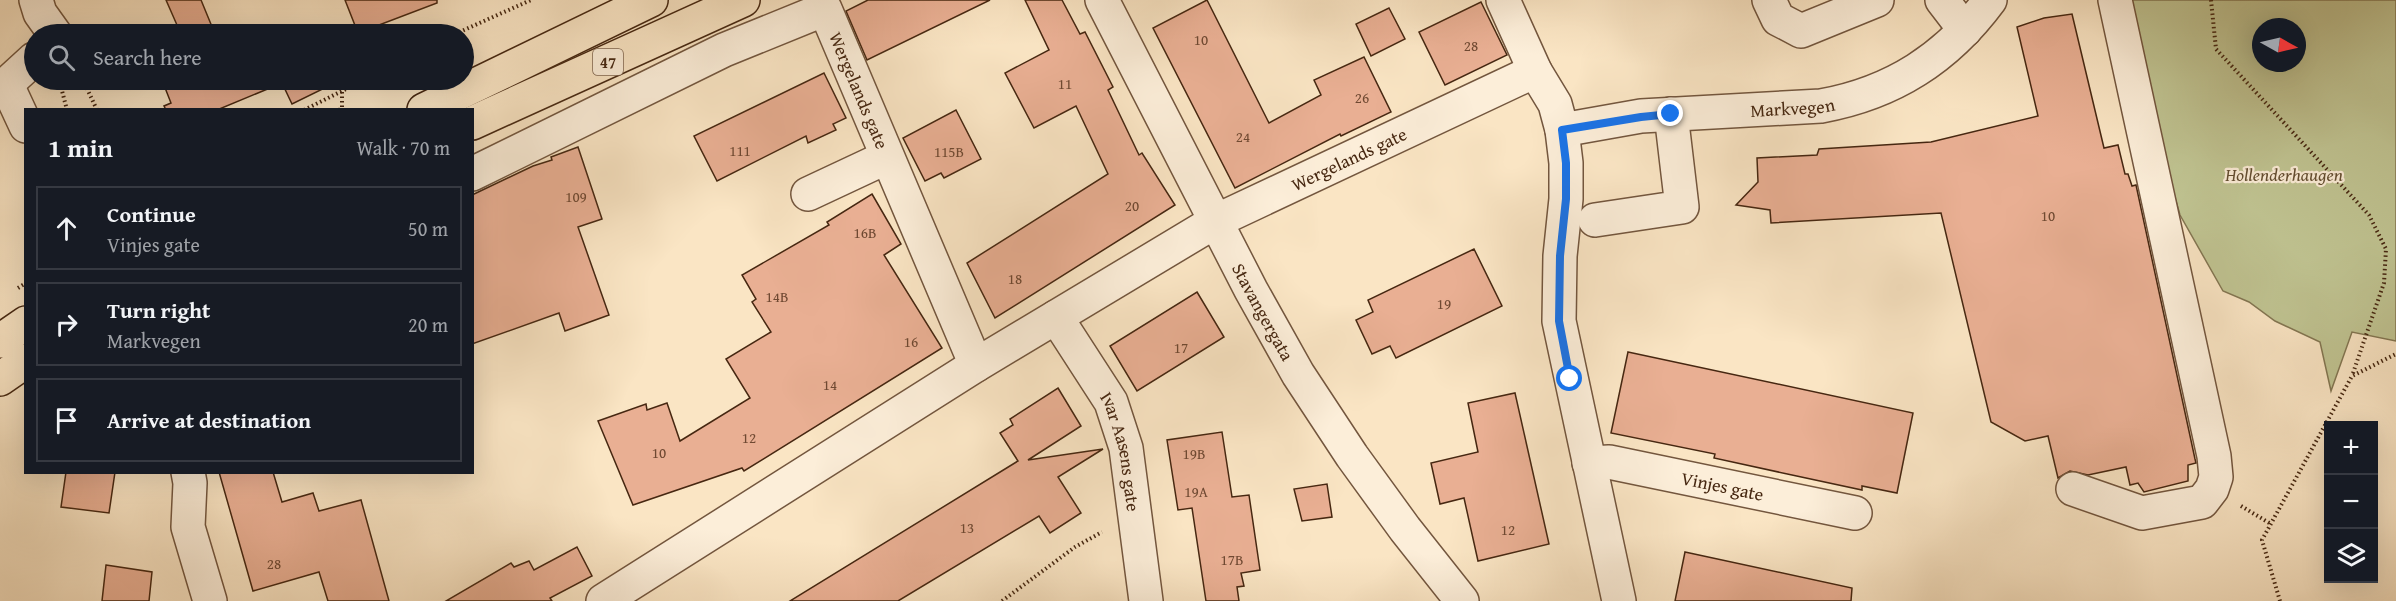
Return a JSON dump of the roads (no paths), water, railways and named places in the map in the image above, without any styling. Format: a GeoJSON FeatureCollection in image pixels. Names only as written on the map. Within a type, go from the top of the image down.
{"type":"FeatureCollection","features":[{"type":"Feature","properties":{"kind":"main road","name":"47"},"geometry":{"type":"LineString","coordinates":[[474,85],[651,0]]}},
{"type":"Feature","properties":{"kind":"main road","name":"47"},"geometry":{"type":"LineString","coordinates":[[474,122],[743,0]]}},
{"type":"Feature","properties":{"kind":"main road","name":"47"},"geometry":{"type":"LineString","coordinates":[[427,108],[464,90]]}},
{"type":"Feature","properties":{"kind":"main road"},"geometry":{"type":"LineString","coordinates":[[0,340],[24,324]]}},
{"type":"Feature","properties":{"kind":"main road"},"geometry":{"type":"LineString","coordinates":[[0,379],[24,362]]}},
{"type":"Feature","properties":{"kind":"street"},"geometry":{"type":"LineString","coordinates":[[36,0],[40,12],[48,24]]}},
{"type":"Feature","properties":{"kind":"street","name":"Stavangergata"},"geometry":{"type":"LineString","coordinates":[[1102,0],[1251,290],[1298,374],[1352,456],[1405,529],[1462,601]]}},
{"type":"Feature","properties":{"kind":"street"},"geometry":{"type":"LineString","coordinates":[[1503,0],[1535,70],[1555,104],[1562,130],[1566,163],[1566,199],[1560,256],[1559,321],[1620,601]]}},
{"type":"Feature","properties":{"kind":"street"},"geometry":{"type":"LineString","coordinates":[[1769,0],[1778,19],[1801,31],[1877,0]]}},
{"type":"Feature","properties":{"kind":"street"},"geometry":{"type":"LineString","coordinates":[[1942,0],[1965,30]]}},
{"type":"Feature","properties":{"kind":"street","name":"Markvegen"},"geometry":{"type":"LineString","coordinates":[[1562,130],[1641,117],[1821,106],[1850,101],[1877,91],[1929,64],[1965,30],[1990,0]]}},
{"type":"Feature","properties":{"kind":"street"},"geometry":{"type":"LineString","coordinates":[[2073,489],[2142,513],[2202,501],[2212,489],[2216,477],[2214,456],[2115,0]]}},
{"type":"Feature","properties":{"kind":"street","name":"Wergelands gate"},"geometry":{"type":"LineString","coordinates":[[474,173],[724,50],[825,9],[976,365]]}},
{"type":"Feature","properties":{"kind":"street"},"geometry":{"type":"LineString","coordinates":[[24,69],[4,88],[24,123]]}},
{"type":"Feature","properties":{"kind":"street","name":"Wergelands gate"},"geometry":{"type":"LineString","coordinates":[[603,601],[976,365],[1216,221],[1535,70]]}},
{"type":"Feature","properties":{"kind":"street"},"geometry":{"type":"LineString","coordinates":[[1595,220],[1682,207],[1671,114]]}},
{"type":"Feature","properties":{"kind":"street"},"geometry":{"type":"LineString","coordinates":[[808,194],[887,157]]}},
{"type":"Feature","properties":{"kind":"street","name":"Ivar Aasens gate"},"geometry":{"type":"LineString","coordinates":[[1056,317],[1111,402],[1126,448],[1146,601]]}},
{"type":"Feature","properties":{"kind":"street","name":"Vinjes gate"},"geometry":{"type":"LineString","coordinates":[[1589,463],[1609,462],[1856,513]]}},
{"type":"Feature","properties":{"kind":"street"},"geometry":{"type":"LineString","coordinates":[[188,474],[188,527],[210,601]]}},
{"type":"Feature","properties":{"kind":"park label","name":"Hollenderhaugen"},"geometry":{"type":"Point","coordinates":[2284,174]}}]}
